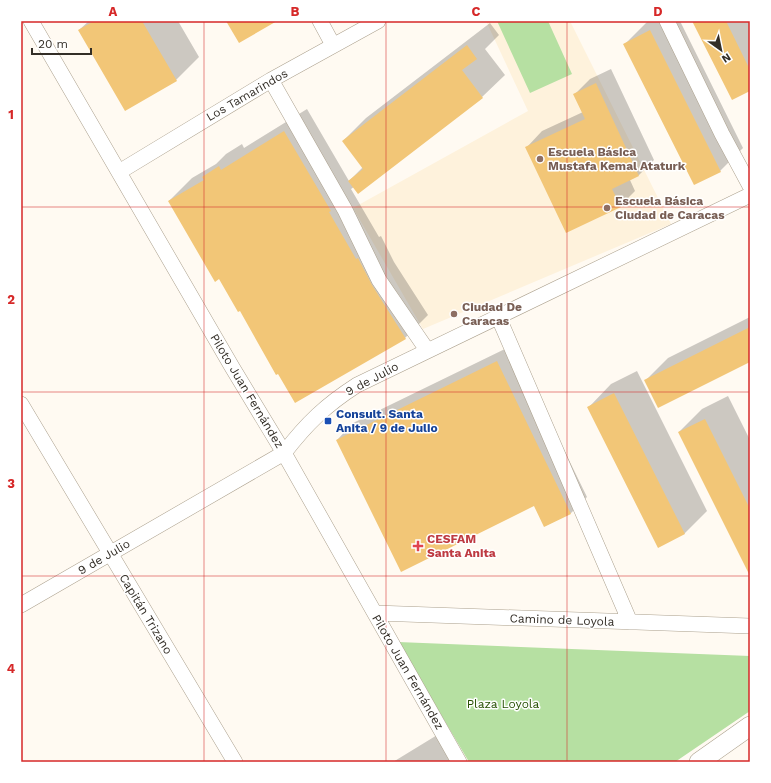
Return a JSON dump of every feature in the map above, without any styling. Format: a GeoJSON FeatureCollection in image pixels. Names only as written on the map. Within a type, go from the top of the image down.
{"type":"FeatureCollection","features":[{"type":"Feature","properties":{"kind":"street","name":"Piloto Juan Fernández"},"geometry":{"type":"LineString","coordinates":[[31,21],[232,367],[284,453],[459,762]]}},
{"type":"Feature","properties":{"kind":"street"},"geometry":{"type":"LineString","coordinates":[[320,21],[333,45]]}},
{"type":"Feature","properties":{"kind":"street","name":"Los Tamarindos"},"geometry":{"type":"LineString","coordinates":[[119,172],[271,80],[378,21]]}},
{"type":"Feature","properties":{"kind":"street"},"geometry":{"type":"LineString","coordinates":[[667,21],[722,134],[750,186]]}},
{"type":"Feature","properties":{"kind":"street"},"geometry":{"type":"LineString","coordinates":[[271,80],[345,210],[380,280],[427,350]]}},
{"type":"Feature","properties":{"kind":"street","name":"9 de Julio"},"geometry":{"type":"LineString","coordinates":[[21,605],[284,453],[306,425],[340,396],[357,385],[750,195]]}},
{"type":"Feature","properties":{"kind":"street"},"geometry":{"type":"LineString","coordinates":[[498,316],[630,622]]}},
{"type":"Feature","properties":{"kind":"street","name":"Capitán Trizano"},"geometry":{"type":"LineString","coordinates":[[21,404],[235,762]]}},
{"type":"Feature","properties":{"kind":"street","name":"Camino de Loyola"},"geometry":{"type":"LineString","coordinates":[[375,613],[750,626]]}},
{"type":"Feature","properties":{"kind":"street"},"geometry":{"type":"LineString","coordinates":[[699,762],[750,726]]}},
{"type":"Feature","properties":{"kind":"shaded area","name":"Escuela Básica Mustafa Kemal Ataturk"},"geometry":{"type":"Polygon","coordinates":[[[486,21],[570,21],[671,224],[423,329],[353,208],[528,111],[486,21]]]}},
{"type":"Feature","properties":{"kind":"green space"},"geometry":{"type":"Polygon","coordinates":[[[497,21],[548,21],[572,74],[530,93],[497,21]]]}},
{"type":"Feature","properties":{"kind":"green space","name":"Plaza Loyola"},"geometry":{"type":"Polygon","coordinates":[[[398,642],[750,656],[750,711],[675,762],[469,762],[398,642]]]}},
{"type":"Feature","properties":{"kind":"building"},"geometry":{"type":"Polygon","coordinates":[[[94,21],[142,21],[177,81],[125,111],[78,30],[94,21]]]}},
{"type":"Feature","properties":{"kind":"building"},"geometry":{"type":"Polygon","coordinates":[[[226,21],[277,21],[239,43],[226,21]]]}},
{"type":"Feature","properties":{"kind":"building"},"geometry":{"type":"Polygon","coordinates":[[[692,21],[726,21],[750,70],[750,91],[732,100],[692,21]]]}},
{"type":"Feature","properties":{"kind":"building"},"geometry":{"type":"Polygon","coordinates":[[[650,30],[721,172],[694,185],[623,44],[650,30]]]}},
{"type":"Feature","properties":{"kind":"building"},"geometry":{"type":"Polygon","coordinates":[[[467,45],[477,59],[462,70],[483,98],[358,194],[348,181],[363,169],[342,141],[467,45]]]}},
{"type":"Feature","properties":{"kind":"building"},"geometry":{"type":"Polygon","coordinates":[[[596,83],[639,176],[612,189],[621,207],[566,233],[525,147],[585,119],[573,94],[596,83]]]}},
{"type":"Feature","properties":{"kind":"building"},"geometry":{"type":"Polygon","coordinates":[[[284,131],[331,211],[329,212],[356,259],[358,258],[372,285],[406,339],[295,403],[278,374],[276,375],[240,311],[238,312],[219,279],[215,282],[168,201],[204,180],[202,177],[219,166],[221,170],[284,131]]]}},
{"type":"Feature","properties":{"kind":"building"},"geometry":{"type":"Polygon","coordinates":[[[750,327],[750,362],[658,408],[644,380],[750,327]]]}},
{"type":"Feature","properties":{"kind":"building"},"geometry":{"type":"Polygon","coordinates":[[[497,361],[571,514],[544,527],[534,506],[401,572],[336,440],[497,361]]]}},
{"type":"Feature","properties":{"kind":"building"},"geometry":{"type":"Polygon","coordinates":[[[614,393],[685,534],[658,548],[587,407],[614,393]]]}},
{"type":"Feature","properties":{"kind":"building"},"geometry":{"type":"Polygon","coordinates":[[[705,419],[750,509],[750,576],[678,432],[705,419]]]}},
{"type":"Feature","properties":{"kind":"place","name":"Escuela Básica Mustafa Kemal Ataturk"},"geometry":{"type":"Point","coordinates":[540,159]}},
{"type":"Feature","properties":{"kind":"place","name":"Escuela Básica Ciudad de Caracas"},"geometry":{"type":"Point","coordinates":[607,208]}},
{"type":"Feature","properties":{"kind":"place","name":"Ciudad De Caracas"},"geometry":{"type":"Point","coordinates":[454,314]}},
{"type":"Feature","properties":{"kind":"place","name":"Consult. Santa Anita / 9 de Julio"},"geometry":{"type":"Point","coordinates":[328,421]}},
{"type":"Feature","properties":{"kind":"place","name":"CESFAM Santa Anita"},"geometry":{"type":"Point","coordinates":[418,546]}}]}
